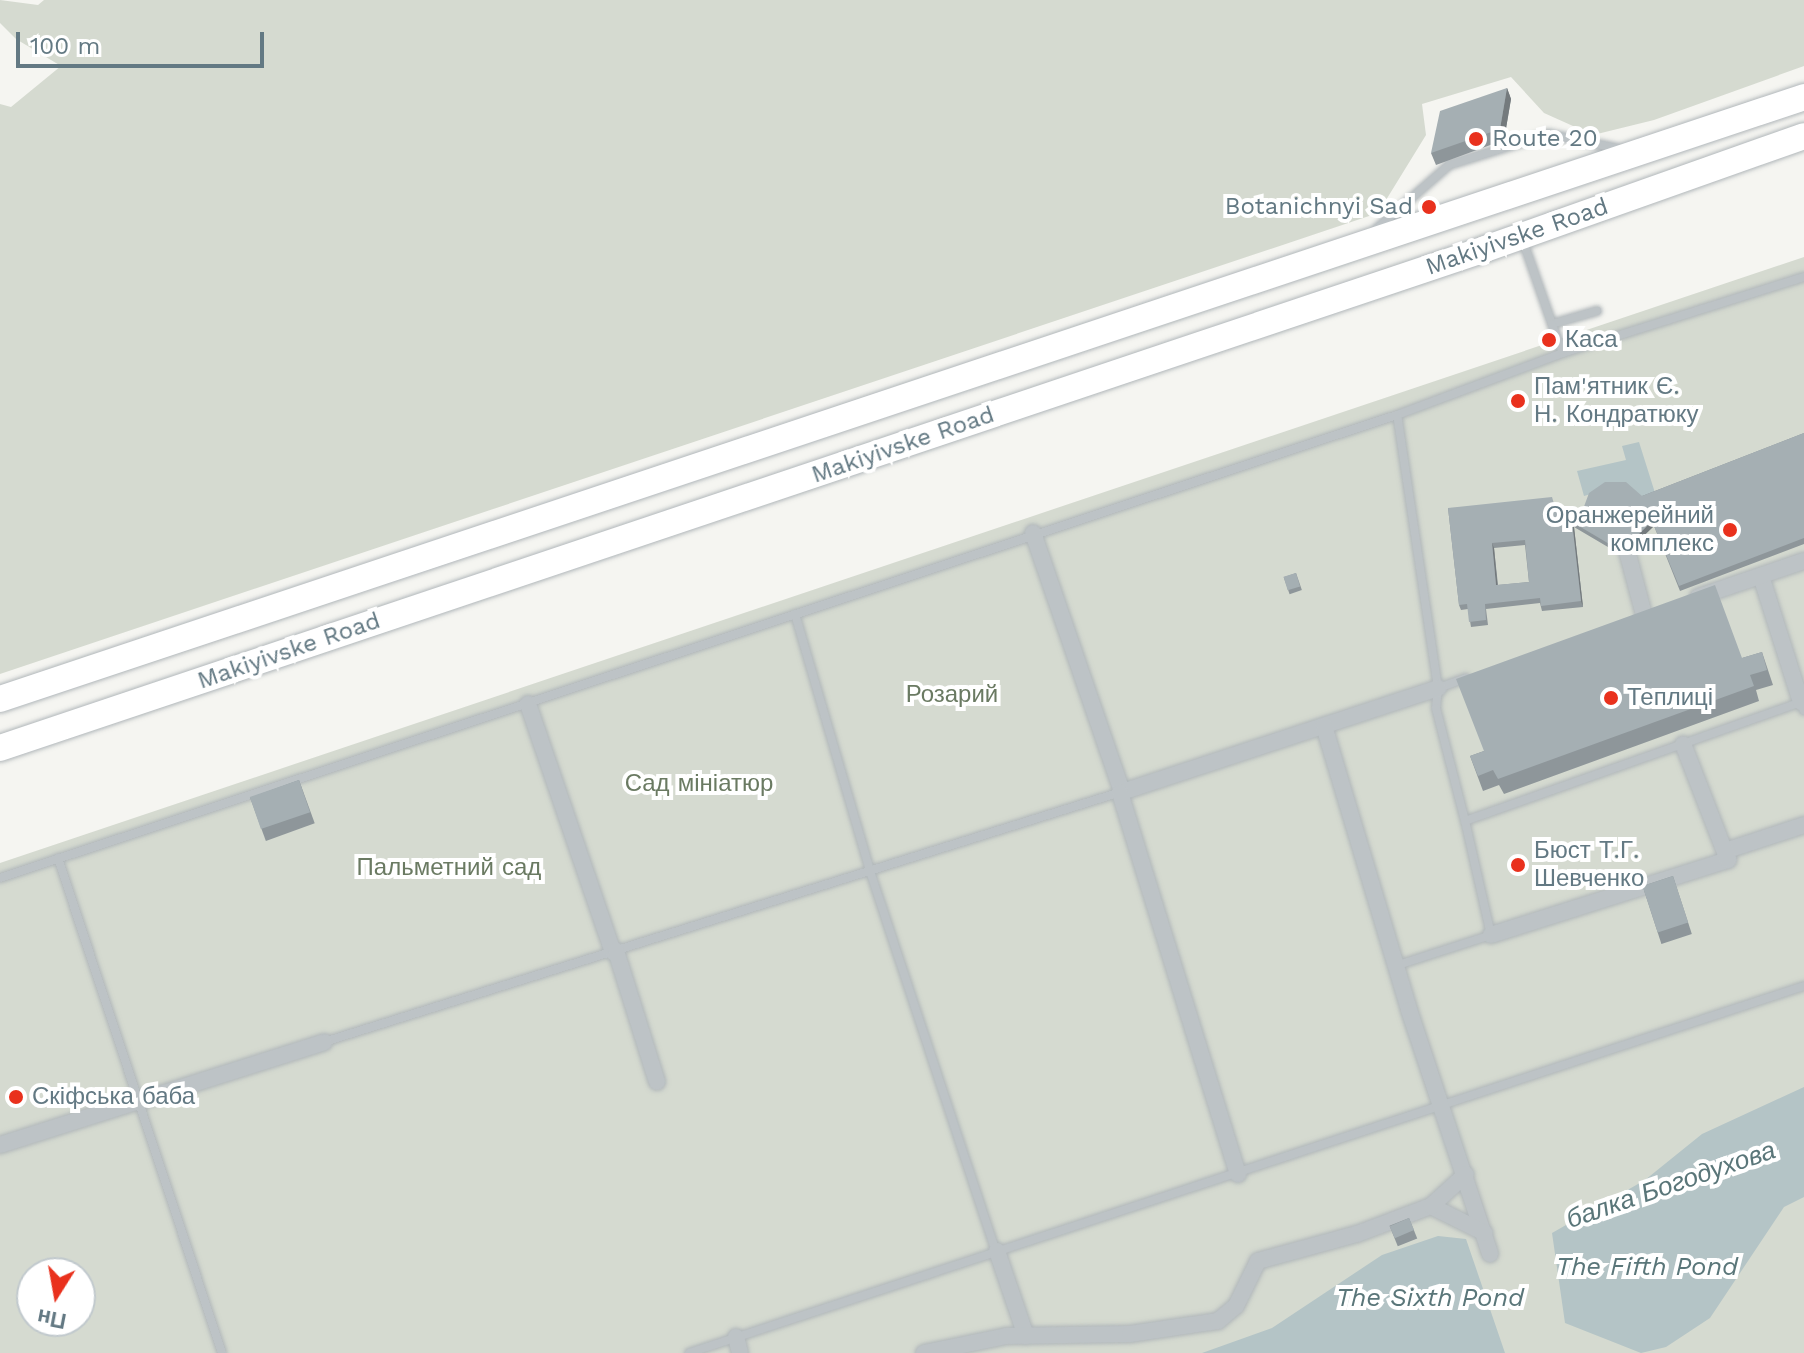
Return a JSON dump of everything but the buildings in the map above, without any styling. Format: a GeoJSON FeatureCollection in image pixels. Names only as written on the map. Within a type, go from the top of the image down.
{"type":"FeatureCollection","features":[{"type":"Feature","properties":{"kind":"main road","name":"Makiyivske Road"},"geometry":{"type":"LineString","coordinates":[[0,699],[1804,97]]}},
{"type":"Feature","properties":{"kind":"main road","name":"Makiyivske Road"},"geometry":{"type":"LineString","coordinates":[[0,748],[1522,236],[1804,136]]}},
{"type":"Feature","properties":{"kind":"street"},"geometry":{"type":"LineString","coordinates":[[1033,533],[1121,792],[1238,1174]]}},
{"type":"Feature","properties":{"kind":"street"},"geometry":{"type":"LineString","coordinates":[[1627,551],[1653,612],[1804,561]]}},
{"type":"Feature","properties":{"kind":"street"},"geometry":{"type":"LineString","coordinates":[[1761,576],[1802,707]]}},
{"type":"Feature","properties":{"kind":"street"},"geometry":{"type":"LineString","coordinates":[[1121,792],[1438,688]]}},
{"type":"Feature","properties":{"kind":"street"},"geometry":{"type":"LineString","coordinates":[[528,704],[657,1082]]}},
{"type":"Feature","properties":{"kind":"street"},"geometry":{"type":"LineString","coordinates":[[1324,726],[1395,966],[1490,1254]]}},
{"type":"Feature","properties":{"kind":"street"},"geometry":{"type":"LineString","coordinates":[[1491,935],[1728,860],[1683,744]]}},
{"type":"Feature","properties":{"kind":"street"},"geometry":{"type":"LineString","coordinates":[[1725,851],[1804,825]]}},
{"type":"Feature","properties":{"kind":"street"},"geometry":{"type":"LineString","coordinates":[[0,1145],[324,1042]]}},
{"type":"Feature","properties":{"kind":"street"},"geometry":{"type":"LineString","coordinates":[[924,1353],[1026,1336],[1130,1334],[1218,1321],[1236,1306],[1258,1261],[1357,1234],[1431,1206],[1466,1174]]}},
{"type":"Feature","properties":{"kind":"street"},"geometry":{"type":"LineString","coordinates":[[1431,1206],[1485,1233]]}},
{"type":"Feature","properties":{"kind":"street"},"geometry":{"type":"LineString","coordinates":[[997,1251],[1026,1336]]}},
{"type":"Feature","properties":{"kind":"lane"},"geometry":{"type":"LineString","coordinates":[[1352,250],[1449,165],[1548,134],[1641,152]]}},
{"type":"Feature","properties":{"kind":"lane"},"geometry":{"type":"LineString","coordinates":[[1522,236],[1563,353]]}},
{"type":"Feature","properties":{"kind":"lane"},"geometry":{"type":"LineString","coordinates":[[0,878],[1033,533],[1397,415],[1563,353],[1804,277]]}},
{"type":"Feature","properties":{"kind":"lane"},"geometry":{"type":"LineString","coordinates":[[1552,324],[1597,311]]}},
{"type":"Feature","properties":{"kind":"lane"},"geometry":{"type":"LineString","coordinates":[[1395,966],[1491,935],[1436,708],[1438,688],[1397,415]]}},
{"type":"Feature","properties":{"kind":"lane"},"geometry":{"type":"LineString","coordinates":[[795,614],[870,871],[997,1251]]}},
{"type":"Feature","properties":{"kind":"lane"},"geometry":{"type":"LineString","coordinates":[[1438,688],[1480,673]]}},
{"type":"Feature","properties":{"kind":"lane"},"geometry":{"type":"LineString","coordinates":[[1465,821],[1683,744],[1802,707]]}},
{"type":"Feature","properties":{"kind":"lane"},"geometry":{"type":"LineString","coordinates":[[324,1042],[1121,792]]}},
{"type":"Feature","properties":{"kind":"lane"},"geometry":{"type":"LineString","coordinates":[[58,858],[222,1353]]}},
{"type":"Feature","properties":{"kind":"lane"},"geometry":{"type":"LineString","coordinates":[[689,1353],[738,1345],[997,1251],[1804,986]]}},
{"type":"Feature","properties":{"kind":"green space"},"geometry":{"type":"Polygon","coordinates":[[[0,0],[38,5],[44,0],[1804,0],[1804,66],[1654,120],[1593,135],[1544,113],[1511,77],[1422,104],[1426,135],[1378,213],[0,674],[0,104],[11,107],[61,66],[16,39],[0,23],[0,0]]]}},
{"type":"Feature","properties":{"kind":"green space"},"geometry":{"type":"Polygon","coordinates":[[[1804,257],[1804,1353],[0,1353],[0,863],[1804,257]]]}},
{"type":"Feature","properties":{"kind":"water"},"geometry":{"type":"Polygon","coordinates":[[[1639,442],[1656,496],[1644,501],[1598,492],[1584,496],[1577,471],[1626,460],[1622,446],[1639,442]]]}},
{"type":"Feature","properties":{"kind":"water","name":"The Fifth Pond"},"geometry":{"type":"Polygon","coordinates":[[[1804,1087],[1804,1197],[1784,1207],[1710,1318],[1666,1347],[1641,1353],[1565,1323],[1552,1233],[1645,1180],[1702,1134],[1804,1087]]]}},
{"type":"Feature","properties":{"kind":"water","name":"The Sixth Pond"},"geometry":{"type":"Polygon","coordinates":[[[1438,1236],[1466,1239],[1505,1353],[1202,1353],[1272,1328],[1382,1255],[1438,1236]]]}},
{"type":"Feature","properties":{"kind":"place","name":"Route 20"},"geometry":{"type":"Point","coordinates":[1476,139]}},
{"type":"Feature","properties":{"kind":"place","name":"Botanichnyi Sad"},"geometry":{"type":"Point","coordinates":[1429,207]}},
{"type":"Feature","properties":{"kind":"place","name":"Каса"},"geometry":{"type":"Point","coordinates":[1549,340]}},
{"type":"Feature","properties":{"kind":"place","name":"Пам'ятник Є. Н. Кондратюку"},"geometry":{"type":"Point","coordinates":[1518,401]}},
{"type":"Feature","properties":{"kind":"place","name":"Оранжерейний комплекс"},"geometry":{"type":"Point","coordinates":[1730,530]}},
{"type":"Feature","properties":{"kind":"place","name":"Теплиці"},"geometry":{"type":"Point","coordinates":[1611,698]}},
{"type":"Feature","properties":{"kind":"place","name":"Бюст Т.Г. Шевченко"},"geometry":{"type":"Point","coordinates":[1518,865]}},
{"type":"Feature","properties":{"kind":"place","name":"Скіфська баба"},"geometry":{"type":"Point","coordinates":[16,1097]}},
{"type":"Feature","properties":{"kind":"park label","name":"Розарий"},"geometry":{"type":"Point","coordinates":[952,695]}},
{"type":"Feature","properties":{"kind":"park label","name":"Сад мініатюр"},"geometry":{"type":"Point","coordinates":[699,784]}},
{"type":"Feature","properties":{"kind":"park label","name":"Пальметний сад"},"geometry":{"type":"Point","coordinates":[449,868]}},
{"type":"Feature","properties":{"kind":"water label","name":"балка Богодухова"},"geometry":{"type":"Point","coordinates":[1671,1185]}}]}
